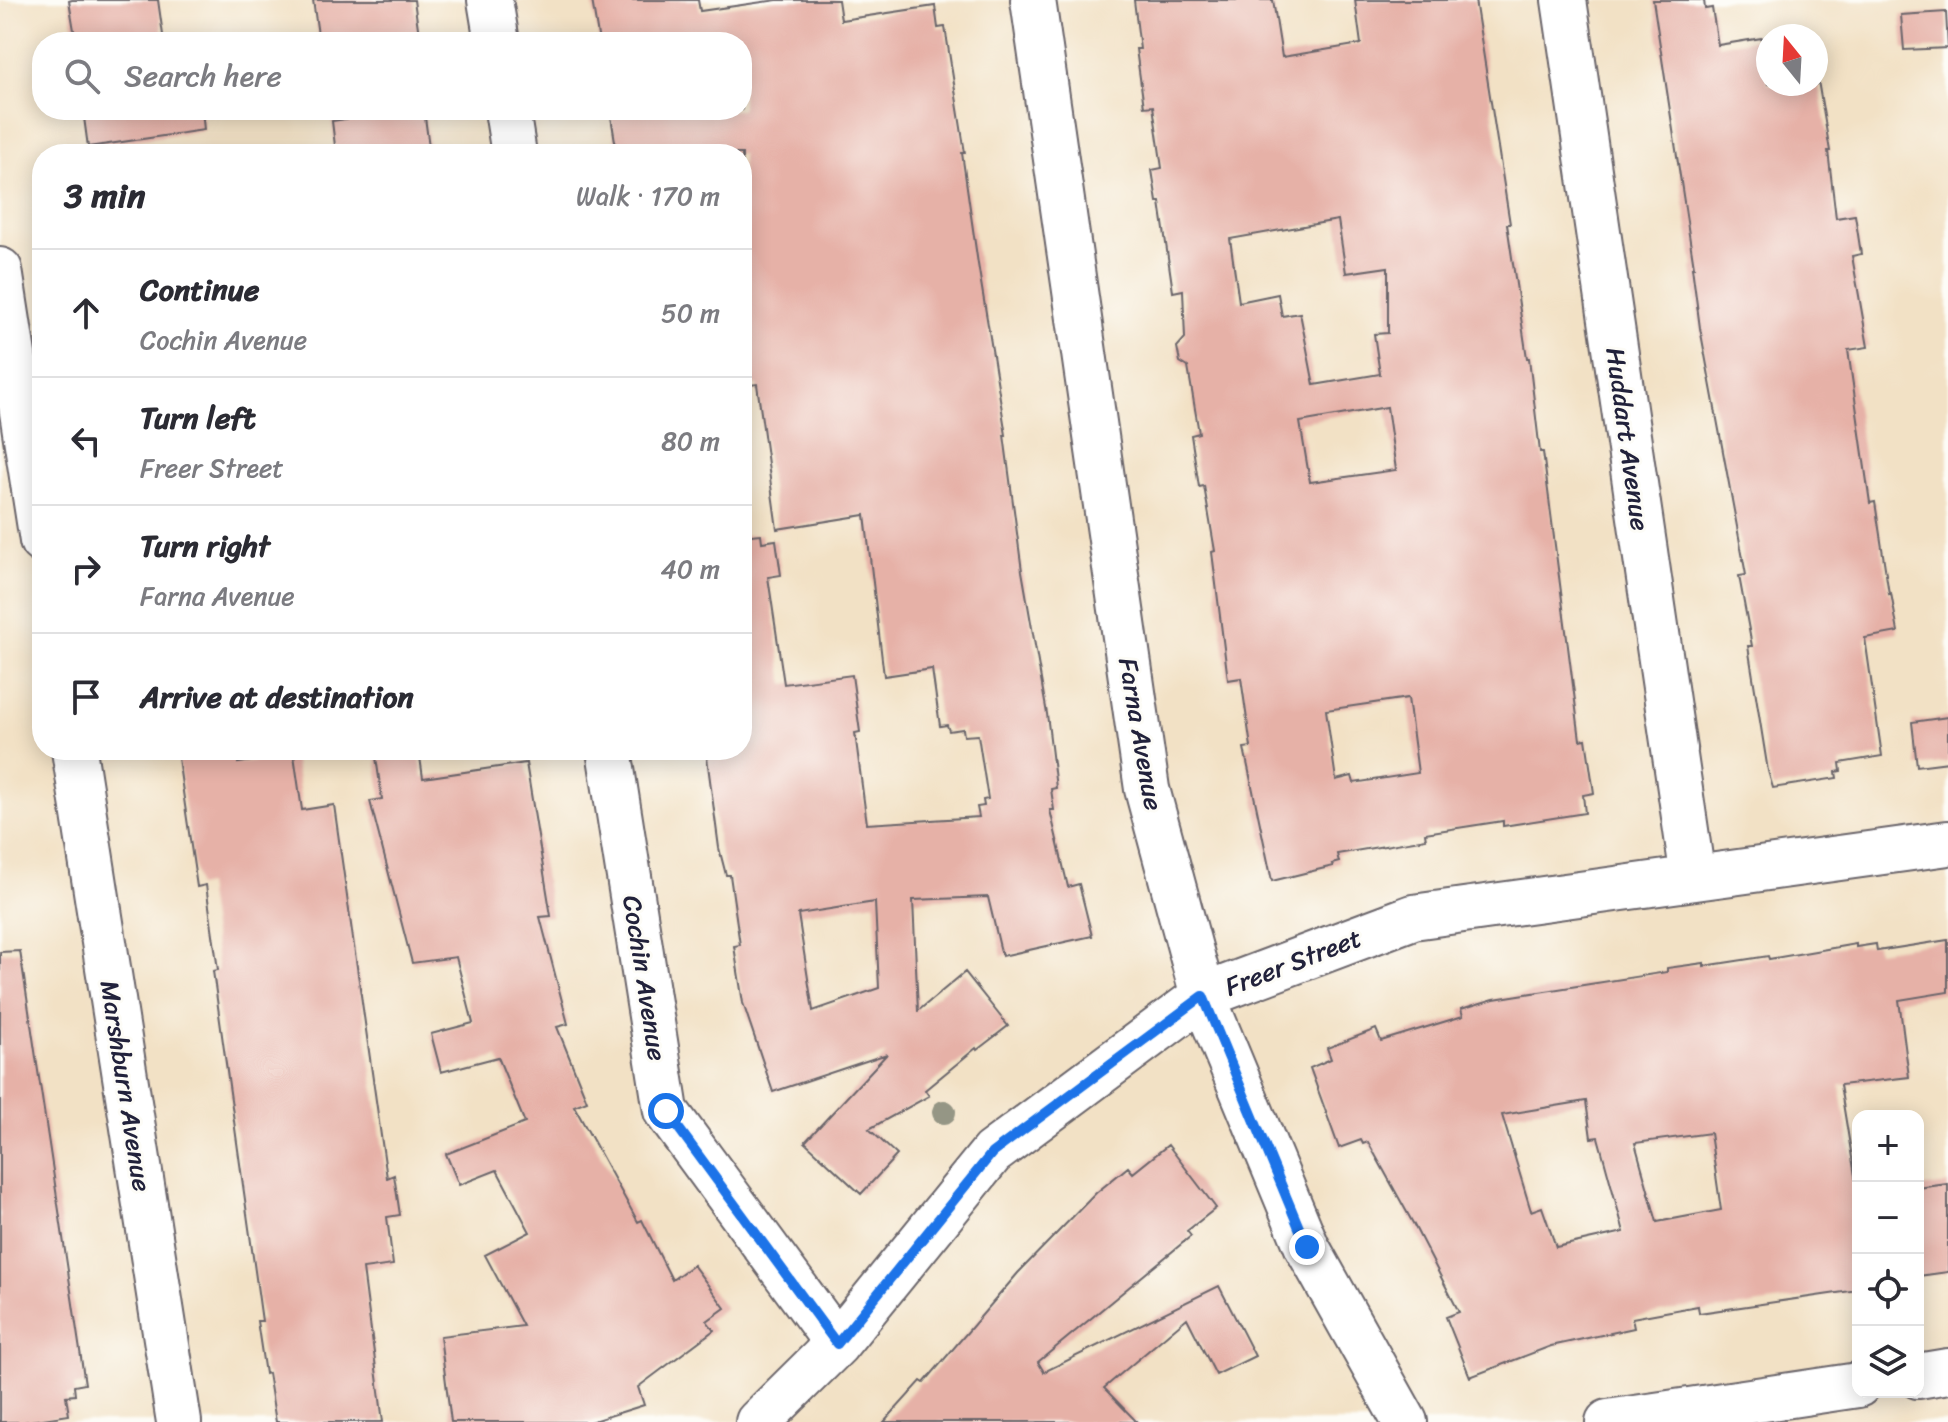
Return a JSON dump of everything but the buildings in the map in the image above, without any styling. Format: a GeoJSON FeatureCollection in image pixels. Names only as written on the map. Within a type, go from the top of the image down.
{"type":"FeatureCollection","features":[{"type":"Feature","properties":{"kind":"street"},"geometry":{"type":"LineString","coordinates":[[490,0],[495,32]]}},
{"type":"Feature","properties":{"kind":"street","name":"Farna Avenue"},"geometry":{"type":"LineString","coordinates":[[1033,0],[1147,789],[1203,996],[1307,1247],[1405,1422]]}},
{"type":"Feature","properties":{"kind":"street","name":"Huddart Avenue"},"geometry":{"type":"LineString","coordinates":[[1564,0],[1693,878]]}},
{"type":"Feature","properties":{"kind":"street"},"geometry":{"type":"LineString","coordinates":[[509,120],[512,144]]}},
{"type":"Feature","properties":{"kind":"street"},"geometry":{"type":"LineString","coordinates":[[0,270],[32,476]]}},
{"type":"Feature","properties":{"kind":"street","name":"Marshburn Avenue"},"geometry":{"type":"LineString","coordinates":[[76,760],[179,1422]]}},
{"type":"Feature","properties":{"kind":"street","name":"Cochin Avenue"},"geometry":{"type":"LineString","coordinates":[[611,760],[666,1111],[837,1344]]}},
{"type":"Feature","properties":{"kind":"street","name":"Freer Street"},"geometry":{"type":"LineString","coordinates":[[758,1422],[837,1344],[992,1153],[1203,996],[1413,917],[1948,843]]}},
{"type":"Feature","properties":{"kind":"street"},"geometry":{"type":"LineString","coordinates":[[1924,1375],[1948,1371]]}},
{"type":"Feature","properties":{"kind":"street"},"geometry":{"type":"LineString","coordinates":[[1608,1422],[1852,1386]]}},
{"type":"Feature","properties":{"kind":"route"},"geometry":{"type":"LineString","coordinates":[[666,1111],[837,1344],[992,1153],[1203,996],[1307,1247]]}}]}
